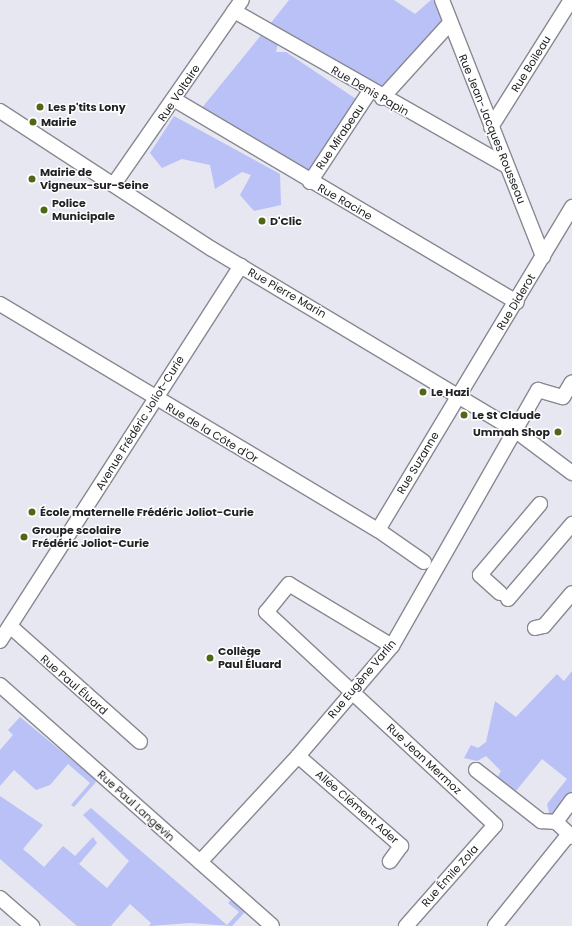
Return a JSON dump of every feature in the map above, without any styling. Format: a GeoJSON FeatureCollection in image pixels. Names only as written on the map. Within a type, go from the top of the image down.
{"type":"FeatureCollection","features":[{"type":"Feature","properties":{"kind":"street","name":"Rue Jean-Jacques Rousseau"},"geometry":{"type":"LineString","coordinates":[[442,0],[543,257]]}},
{"type":"Feature","properties":{"kind":"street","name":"Rue Boileau"},"geometry":{"type":"LineString","coordinates":[[492,127],[571,0]]}},
{"type":"Feature","properties":{"kind":"street","name":"Rue Denis Papin"},"geometry":{"type":"LineString","coordinates":[[238,6],[376,95],[507,166]]}},
{"type":"Feature","properties":{"kind":"street","name":"Rue Voltaire"},"geometry":{"type":"LineString","coordinates":[[114,184],[176,100],[238,6]]}},
{"type":"Feature","properties":{"kind":"street","name":"Rue Mirabeau"},"geometry":{"type":"LineString","coordinates":[[310,182],[376,95],[450,23]]}},
{"type":"Feature","properties":{"kind":"street","name":"Rue Racine"},"geometry":{"type":"LineString","coordinates":[[176,100],[310,182],[517,302]]}},
{"type":"Feature","properties":{"kind":"street","name":"Rue Pierre Marin"},"geometry":{"type":"LineString","coordinates":[[1,110],[241,266],[516,431],[572,473]]}},
{"type":"Feature","properties":{"kind":"street","name":"Rue Diderot"},"geometry":{"type":"LineString","coordinates":[[458,396],[517,302],[572,207]]}},
{"type":"Feature","properties":{"kind":"street","name":"Avenue Frédéric Joliot-Curie"},"geometry":{"type":"LineString","coordinates":[[0,640],[241,266]]}},
{"type":"Feature","properties":{"kind":"street","name":"Rue de la Côte d'Or"},"geometry":{"type":"LineString","coordinates":[[0,304],[156,399],[378,530],[424,562]]}},
{"type":"Feature","properties":{"kind":"street","name":"Rue Eugène Varlin"},"geometry":{"type":"LineString","coordinates":[[200,862],[298,756],[392,646],[516,431],[538,390],[563,397],[572,382]]}},
{"type":"Feature","properties":{"kind":"street","name":"Rue Suzanne"},"geometry":{"type":"LineString","coordinates":[[378,530],[458,396]]}},
{"type":"Feature","properties":{"kind":"street"},"geometry":{"type":"LineString","coordinates":[[540,504],[480,575],[504,596],[572,524]]}},
{"type":"Feature","properties":{"kind":"street","name":"Rue Jean Mermoz"},"geometry":{"type":"LineString","coordinates":[[392,646],[289,584],[266,612],[495,826]]}},
{"type":"Feature","properties":{"kind":"street"},"geometry":{"type":"LineString","coordinates":[[535,628],[544,626],[572,593]]}},
{"type":"Feature","properties":{"kind":"street","name":"Rue Paul Éluard"},"geometry":{"type":"LineString","coordinates":[[10,626],[140,742]]}},
{"type":"Feature","properties":{"kind":"street","name":"Rue Paul Langevin"},"geometry":{"type":"LineString","coordinates":[[0,685],[272,926]]}},
{"type":"Feature","properties":{"kind":"street","name":"Allée Clément Ader"},"geometry":{"type":"LineString","coordinates":[[298,756],[401,846],[390,861]]}},
{"type":"Feature","properties":{"kind":"street"},"geometry":{"type":"LineString","coordinates":[[476,770],[541,820],[556,822],[570,836],[495,926]]}},
{"type":"Feature","properties":{"kind":"street"},"geometry":{"type":"LineString","coordinates":[[556,822],[572,800]]}},
{"type":"Feature","properties":{"kind":"street","name":"Rue Émile Zola"},"geometry":{"type":"LineString","coordinates":[[406,926],[495,826]]}},
{"type":"Feature","properties":{"kind":"street"},"geometry":{"type":"LineString","coordinates":[[0,898],[32,926]]}},
{"type":"Feature","properties":{"kind":"shaded area"},"geometry":{"type":"Polygon","coordinates":[[[289,0],[394,0],[415,14],[431,0],[437,0],[445,21],[383,89],[270,24],[289,0]]]}},
{"type":"Feature","properties":{"kind":"shaded area"},"geometry":{"type":"Polygon","coordinates":[[[262,34],[278,43],[276,52],[286,52],[359,101],[312,173],[201,109],[262,34]]]}},
{"type":"Feature","properties":{"kind":"shaded area"},"geometry":{"type":"Polygon","coordinates":[[[174,116],[280,174],[281,205],[254,211],[240,195],[251,175],[242,172],[215,189],[210,165],[182,159],[162,168],[150,153],[174,116]]]}},
{"type":"Feature","properties":{"kind":"shaded area"},"geometry":{"type":"Polygon","coordinates":[[[572,671],[572,791],[550,817],[547,804],[567,779],[542,759],[516,791],[497,778],[501,771],[486,756],[477,761],[464,758],[471,745],[478,748],[486,742],[495,701],[516,717],[557,674],[564,681],[572,671]]]}},
{"type":"Feature","properties":{"kind":"shaded area"},"geometry":{"type":"Polygon","coordinates":[[[20,717],[94,778],[96,782],[74,807],[71,805],[90,783],[68,764],[50,785],[36,790],[14,770],[0,786],[0,750],[13,735],[8,730],[20,717]]]}},
{"type":"Feature","properties":{"kind":"shaded area"},"geometry":{"type":"Polygon","coordinates":[[[0,796],[43,825],[23,849],[44,867],[63,846],[75,856],[93,837],[97,843],[79,864],[107,888],[129,861],[83,815],[91,808],[227,925],[239,912],[228,903],[232,899],[245,912],[232,926],[190,923],[149,926],[151,923],[130,904],[111,926],[77,926],[0,859],[0,796]]]}},
{"type":"Feature","properties":{"kind":"place","name":"Les p'tits Lony"},"geometry":{"type":"Point","coordinates":[40,107]}},
{"type":"Feature","properties":{"kind":"place","name":"Mairie"},"geometry":{"type":"Point","coordinates":[33,122]}},
{"type":"Feature","properties":{"kind":"place","name":"Mairie de Vigneux-sur-Seine"},"geometry":{"type":"Point","coordinates":[32,179]}},
{"type":"Feature","properties":{"kind":"place","name":"Police Municipale"},"geometry":{"type":"Point","coordinates":[44,210]}},
{"type":"Feature","properties":{"kind":"place","name":"D'Clic"},"geometry":{"type":"Point","coordinates":[262,221]}},
{"type":"Feature","properties":{"kind":"place","name":"Le Hazi"},"geometry":{"type":"Point","coordinates":[423,392]}},
{"type":"Feature","properties":{"kind":"place","name":"Le St Claude"},"geometry":{"type":"Point","coordinates":[464,415]}},
{"type":"Feature","properties":{"kind":"place","name":"Ummah Shop"},"geometry":{"type":"Point","coordinates":[558,432]}},
{"type":"Feature","properties":{"kind":"place","name":"École maternelle Frédéric Joliot-Curie"},"geometry":{"type":"Point","coordinates":[32,512]}},
{"type":"Feature","properties":{"kind":"place","name":"Groupe scolaire Frédéric Joliot-Curie"},"geometry":{"type":"Point","coordinates":[24,537]}},
{"type":"Feature","properties":{"kind":"place","name":"Collège Paul Éluard"},"geometry":{"type":"Point","coordinates":[210,658]}}]}
